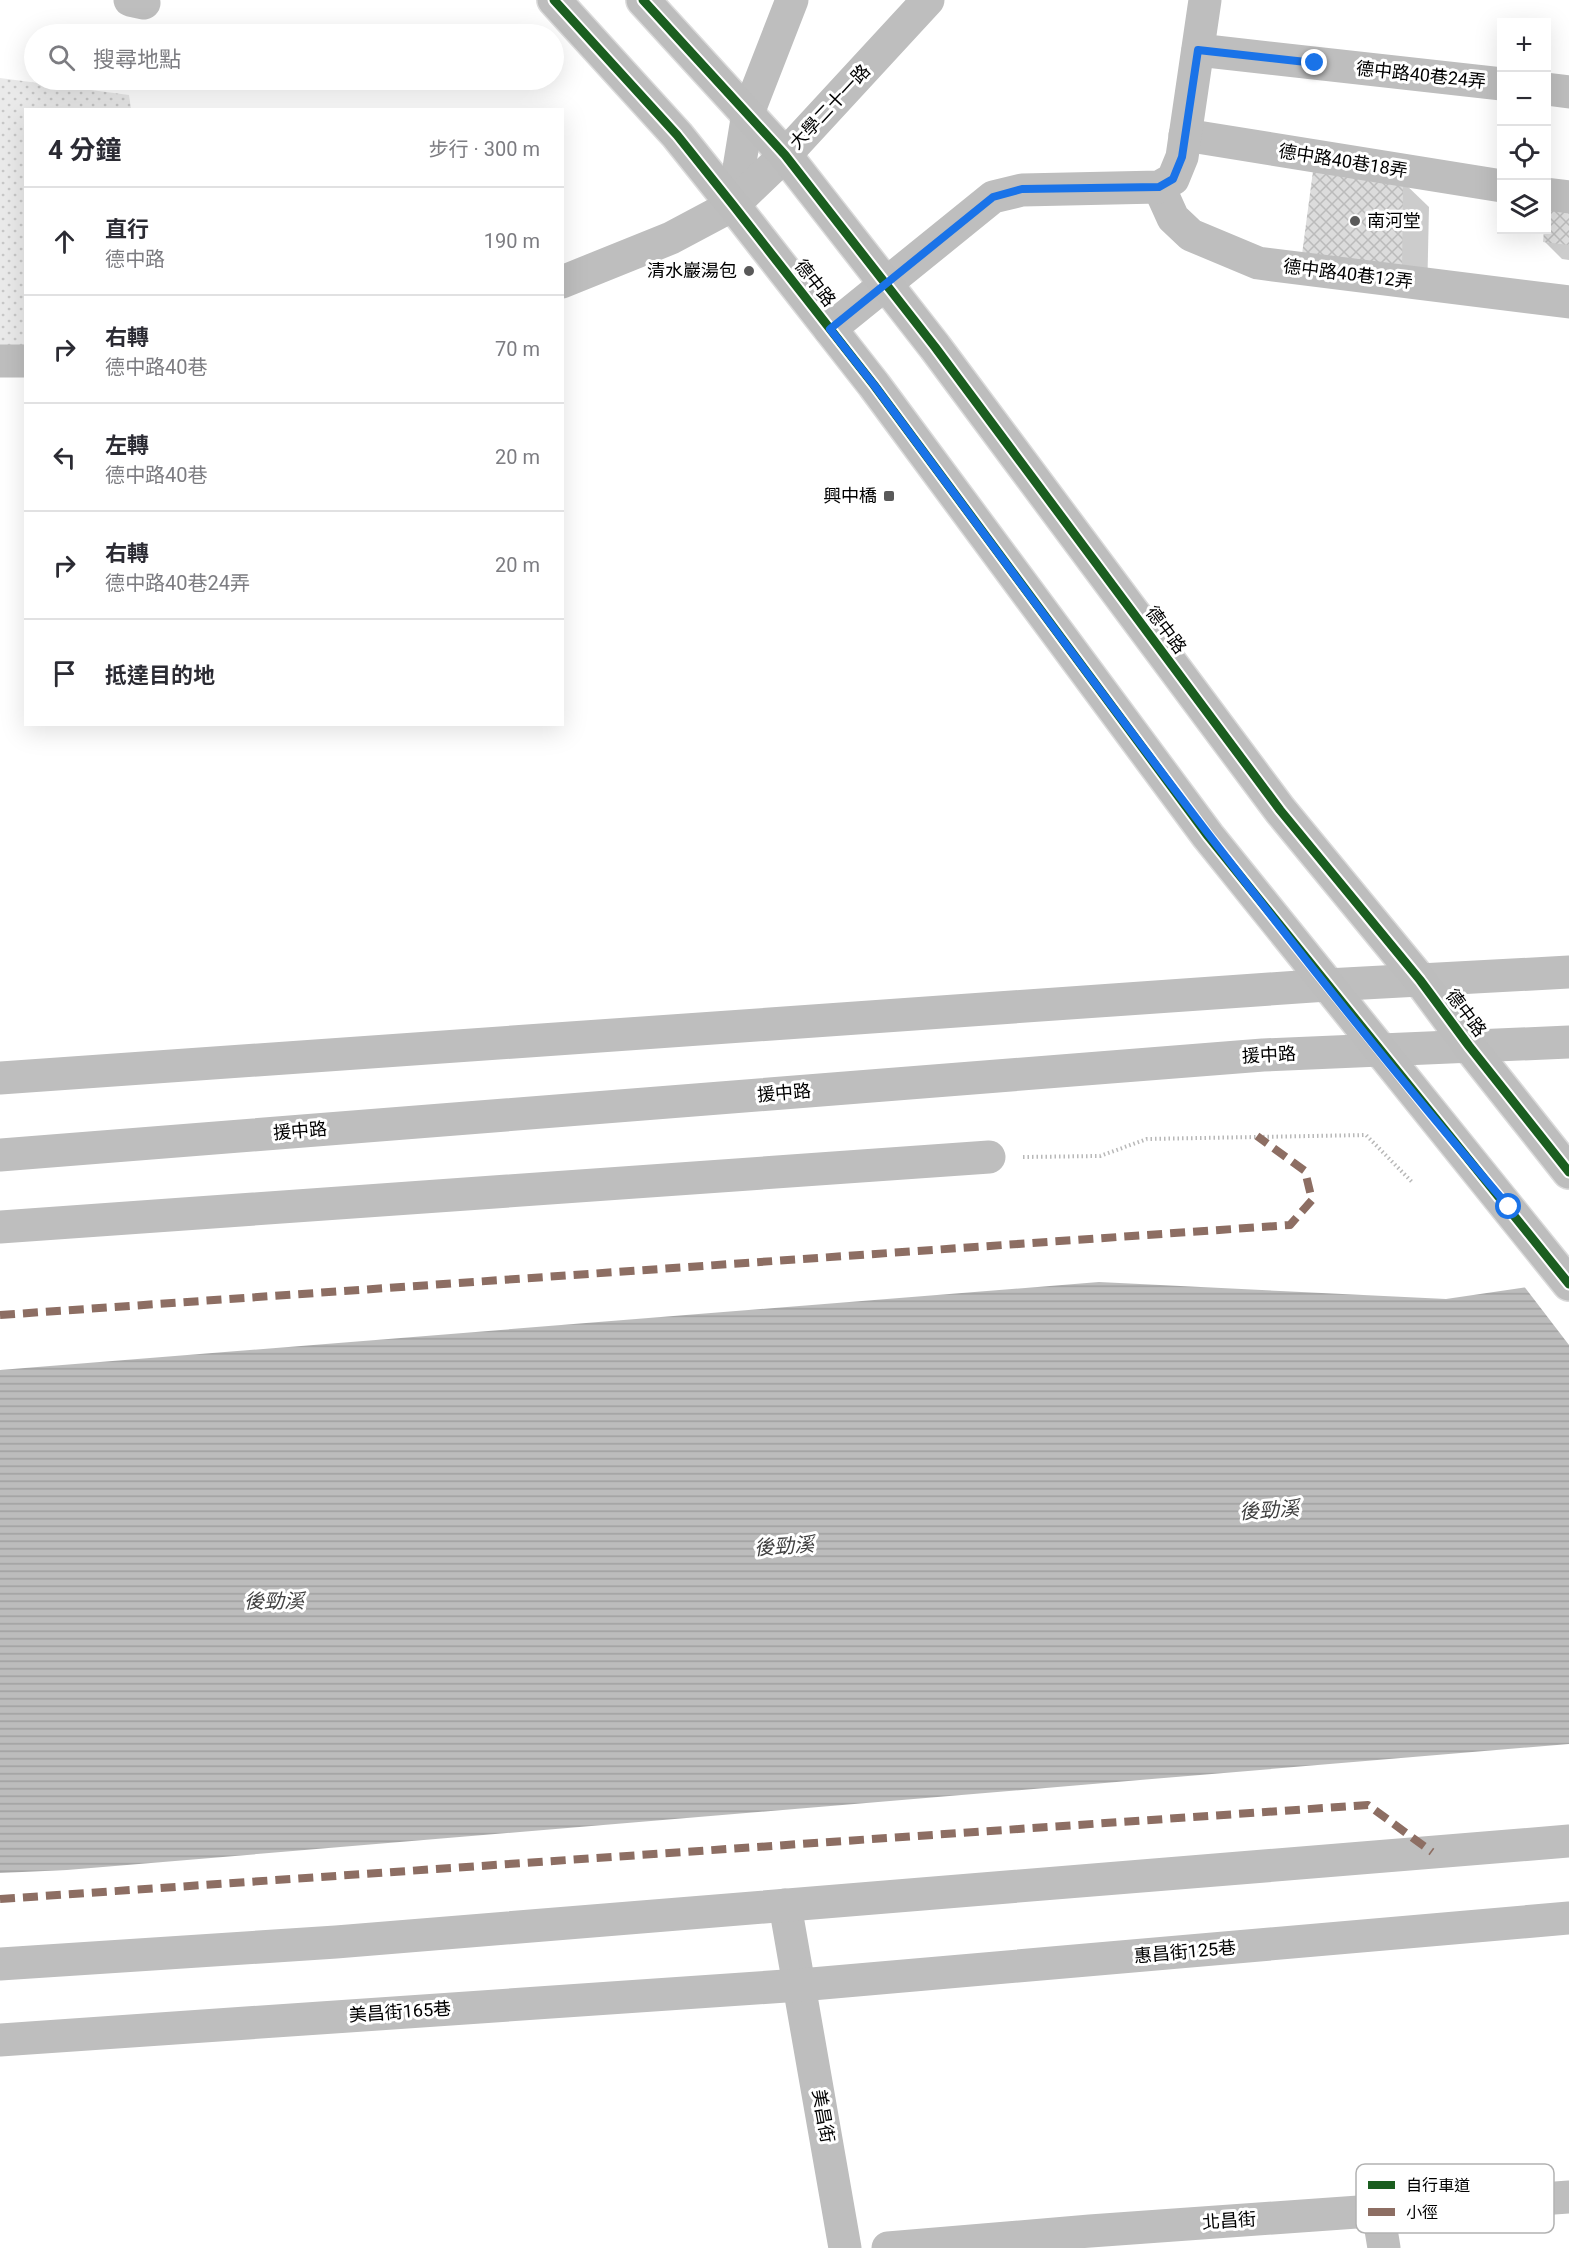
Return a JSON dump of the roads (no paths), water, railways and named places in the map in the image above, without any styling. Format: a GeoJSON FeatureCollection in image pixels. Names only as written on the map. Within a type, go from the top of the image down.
{"type":"FeatureCollection","features":[{"type":"Feature","properties":{"kind":"main road","name":"德中路"},"geometry":{"type":"LineString","coordinates":[[554,0],[677,135],[733,205],[874,385],[1208,836],[1467,1159],[1523,1224],[1569,1284]]}},
{"type":"Feature","properties":{"kind":"main road","name":"德中路"},"geometry":{"type":"LineString","coordinates":[[643,0],[785,155],[886,284],[1280,810],[1420,980],[1569,1172]]}},
{"type":"Feature","properties":{"kind":"street"},"geometry":{"type":"LineString","coordinates":[[733,205],[748,113],[792,0]]}},
{"type":"Feature","properties":{"kind":"street","name":"大學二十一路"},"geometry":{"type":"LineString","coordinates":[[564,281],[671,238],[733,205],[785,155],[928,0]]}},
{"type":"Feature","properties":{"kind":"street"},"geometry":{"type":"LineString","coordinates":[[830,329],[993,197],[1022,189],[1159,187],[1173,179],[1182,157],[1205,0]]}},
{"type":"Feature","properties":{"kind":"street","name":"德中路40巷24弄"},"geometry":{"type":"LineString","coordinates":[[1198,50],[1497,83]]}},
{"type":"Feature","properties":{"kind":"street"},"geometry":{"type":"LineString","coordinates":[[1551,90],[1569,92]]}},
{"type":"Feature","properties":{"kind":"street","name":"德中路40巷18弄"},"geometry":{"type":"LineString","coordinates":[[1185,135],[1497,185]]}},
{"type":"Feature","properties":{"kind":"street","name":"德中路40巷12弄"},"geometry":{"type":"LineString","coordinates":[[1159,187],[1173,218],[1191,235],[1258,262],[1569,302]]}},
{"type":"Feature","properties":{"kind":"street"},"geometry":{"type":"LineString","coordinates":[[1551,195],[1569,197]]}},
{"type":"Feature","properties":{"kind":"street"},"geometry":{"type":"LineString","coordinates":[[0,362],[24,361]]}},
{"type":"Feature","properties":{"kind":"street"},"geometry":{"type":"LineString","coordinates":[[0,1078],[1327,985],[1569,972]]}},
{"type":"Feature","properties":{"kind":"street","name":"援中路"},"geometry":{"type":"LineString","coordinates":[[0,1155],[1240,1056],[1569,1042]]}},
{"type":"Feature","properties":{"kind":"street"},"geometry":{"type":"LineString","coordinates":[[0,1227],[989,1157]]}},
{"type":"Feature","properties":{"kind":"street"},"geometry":{"type":"LineString","coordinates":[[0,1964],[336,1942],[1569,1841]]}},
{"type":"Feature","properties":{"kind":"street","name":"美昌街"},"geometry":{"type":"LineString","coordinates":[[785,1905],[845,2248]]}},
{"type":"Feature","properties":{"kind":"street","name":"惠昌街125巷"},"geometry":{"type":"LineString","coordinates":[[800,1985],[1569,1918]]}},
{"type":"Feature","properties":{"kind":"street","name":"美昌街165巷"},"geometry":{"type":"LineString","coordinates":[[0,2040],[800,1985]]}},
{"type":"Feature","properties":{"kind":"street","name":"北昌街"},"geometry":{"type":"LineString","coordinates":[[1554,2198],[1569,2197]]}},
{"type":"Feature","properties":{"kind":"street","name":"北昌街"},"geometry":{"type":"LineString","coordinates":[[888,2248],[1093,2239],[1356,2213]]}},
{"type":"Feature","properties":{"kind":"street"},"geometry":{"type":"LineString","coordinates":[[1382,2233],[1384,2248]]}},
{"type":"Feature","properties":{"kind":"water","name":"後勁溪"},"geometry":{"type":"Polygon","coordinates":[[[1569,1281],[1569,1744],[67,1870],[0,1873],[0,1370],[1099,1282],[1446,1299],[1569,1281]]]}},
{"type":"Feature","properties":{"kind":"place","name":"南河堂"},"geometry":{"type":"Point","coordinates":[1355,221]}},
{"type":"Feature","properties":{"kind":"place","name":"清水巖湯包"},"geometry":{"type":"Point","coordinates":[749,271]}},
{"type":"Feature","properties":{"kind":"place","name":"興中橋"},"geometry":{"type":"Point","coordinates":[889,496]}}]}
